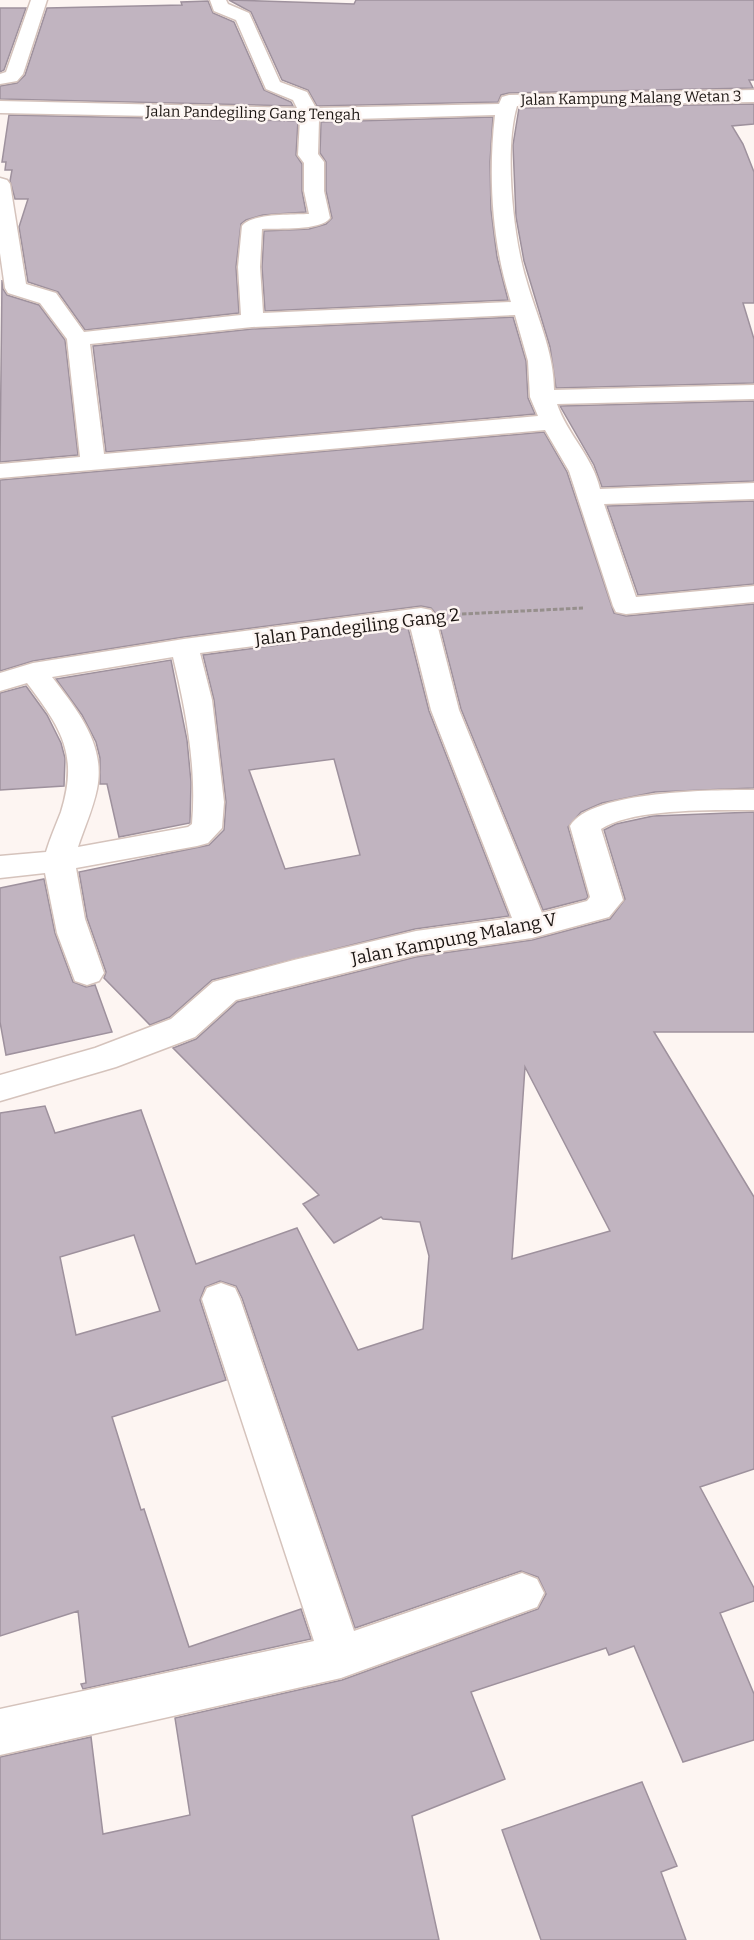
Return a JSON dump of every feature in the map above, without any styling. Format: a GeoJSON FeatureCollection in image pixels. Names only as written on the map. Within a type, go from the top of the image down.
{"type":"FeatureCollection","features":[{"type":"Feature","properties":{"kind":"street"},"geometry":{"type":"LineString","coordinates":[[5,78],[14,74],[39,0]]}},
{"type":"Feature","properties":{"kind":"street"},"geometry":{"type":"LineString","coordinates":[[218,0],[224,11],[243,17],[272,85],[300,96],[310,114],[308,155],[314,162],[314,191],[320,218],[261,223],[252,226],[249,267],[252,320]]}},
{"type":"Feature","properties":{"kind":"street","name":"Jalan Kampung Malang Wetan 3"},"geometry":{"type":"LineString","coordinates":[[507,106],[754,96]]}},
{"type":"Feature","properties":{"kind":"street"},"geometry":{"type":"LineString","coordinates":[[507,106],[501,153],[510,263],[542,375],[542,397],[588,486],[589,497],[626,606],[754,594]]}},
{"type":"Feature","properties":{"kind":"street","name":"Jalan Pandegiling Gang Tengah"},"geometry":{"type":"LineString","coordinates":[[0,107],[206,114],[390,114],[507,106]]}},
{"type":"Feature","properties":{"kind":"street"},"geometry":{"type":"LineString","coordinates":[[0,184],[8,289],[48,298],[78,339],[93,464]]}},
{"type":"Feature","properties":{"kind":"street"},"geometry":{"type":"LineString","coordinates":[[78,339],[252,320],[523,308]]}},
{"type":"Feature","properties":{"kind":"street"},"geometry":{"type":"LineString","coordinates":[[542,397],[754,392]]}},
{"type":"Feature","properties":{"kind":"street"},"geometry":{"type":"LineString","coordinates":[[0,471],[553,422]]}},
{"type":"Feature","properties":{"kind":"street"},"geometry":{"type":"LineString","coordinates":[[589,497],[754,491]]}},
{"type":"Feature","properties":{"kind":"street"},"geometry":{"type":"LineString","coordinates":[[420,616],[445,710],[532,927]]}},
{"type":"Feature","properties":{"kind":"street","name":"Jalan Pandegiling Gang 2"},"geometry":{"type":"LineString","coordinates":[[0,682],[33,672],[184,647],[420,616]]}},
{"type":"Feature","properties":{"kind":"street"},"geometry":{"type":"LineString","coordinates":[[0,867],[59,861],[197,836],[207,828],[209,802],[198,700],[184,647]]}},
{"type":"Feature","properties":{"kind":"street"},"geometry":{"type":"LineString","coordinates":[[33,672],[78,734],[85,767],[83,791],[59,861],[78,952],[87,973]]}},
{"type":"Feature","properties":{"kind":"street","name":"Jalan Kampung Malang V"},"geometry":{"type":"LineString","coordinates":[[0,1088],[104,1058],[183,1028],[225,992],[294,972],[416,943],[532,927],[598,909],[607,900],[585,826],[590,820],[611,813],[649,806],[754,800]]}},
{"type":"Feature","properties":{"kind":"street"},"geometry":{"type":"LineString","coordinates":[[221,1299],[341,1657]]}},
{"type":"Feature","properties":{"kind":"street"},"geometry":{"type":"LineString","coordinates":[[0,1732],[341,1657],[522,1593]]}},
{"type":"Feature","properties":{"kind":"path","name":"Jalan Pandegiling Gang 2"},"geometry":{"type":"LineString","coordinates":[[420,616],[626,606]]}},
{"type":"Feature","properties":{"kind":"building"},"geometry":{"type":"Polygon","coordinates":[[[229,0],[354,4],[356,0],[754,0],[754,80],[749,80],[753,88],[509,93],[501,95],[498,102],[317,106],[308,90],[282,80],[251,12],[229,0]]]}},
{"type":"Feature","properties":{"kind":"building"},"geometry":{"type":"Polygon","coordinates":[[[208,1],[213,13],[234,22],[264,90],[291,102],[293,106],[0,99],[0,86],[17,83],[25,75],[47,8],[182,5],[181,2],[208,1]]]}},
{"type":"Feature","properties":{"kind":"building"},"geometry":{"type":"Polygon","coordinates":[[[0,8],[26,8],[4,70],[0,72],[0,8]]]}},
{"type":"Feature","properties":{"kind":"building"},"geometry":{"type":"Polygon","coordinates":[[[754,104],[754,124],[732,126],[743,144],[754,172],[754,303],[743,303],[754,339],[754,383],[556,388],[550,347],[524,261],[516,217],[513,145],[519,108],[754,104]]]}},
{"type":"Feature","properties":{"kind":"building"},"geometry":{"type":"Polygon","coordinates":[[[9,115],[298,121],[296,155],[302,164],[302,191],[306,212],[263,215],[246,220],[241,224],[236,267],[239,313],[85,330],[58,292],[28,282],[19,227],[28,199],[15,199],[10,181],[12,170],[5,170],[6,162],[2,162],[9,115]]]}},
{"type":"Feature","properties":{"kind":"building"},"geometry":{"type":"Polygon","coordinates":[[[493,117],[490,162],[491,210],[497,257],[508,300],[265,311],[262,267],[264,231],[309,229],[326,224],[332,218],[326,191],[326,162],[320,153],[321,122],[493,117]]]}},
{"type":"Feature","properties":{"kind":"building"},"geometry":{"type":"Polygon","coordinates":[[[2,280],[3,289],[7,295],[39,305],[65,340],[78,455],[0,462],[2,280]]]}},
{"type":"Feature","properties":{"kind":"building"},"geometry":{"type":"Polygon","coordinates":[[[513,317],[526,361],[528,398],[535,414],[106,452],[93,346],[252,329],[513,317]]]}},
{"type":"Feature","properties":{"kind":"building"},"geometry":{"type":"Polygon","coordinates":[[[754,401],[754,481],[602,487],[594,465],[560,406],[754,401]]]}},
{"type":"Feature","properties":{"kind":"building"},"geometry":{"type":"Polygon","coordinates":[[[544,432],[567,472],[614,613],[626,616],[754,604],[754,788],[655,792],[602,803],[581,812],[568,827],[588,897],[586,899],[543,910],[461,709],[437,615],[431,608],[421,606],[184,637],[33,661],[0,671],[0,480],[544,432]]]}},
{"type":"Feature","properties":{"kind":"building"},"geometry":{"type":"Polygon","coordinates":[[[754,501],[754,584],[638,595],[607,506],[754,501]]]}},
{"type":"Feature","properties":{"kind":"building"},"geometry":{"type":"Polygon","coordinates":[[[408,628],[429,711],[509,916],[415,929],[212,980],[170,1017],[150,1025],[104,978],[106,972],[87,918],[79,872],[209,845],[224,830],[226,802],[214,700],[203,655],[408,628]],[[334,759],[249,770],[285,869],[360,855],[334,759]]]}},
{"type":"Feature","properties":{"kind":"building"},"geometry":{"type":"Polygon","coordinates":[[[171,660],[187,740],[191,782],[190,823],[119,837],[107,784],[100,784],[100,758],[96,742],[82,715],[56,679],[171,660]]]}},
{"type":"Feature","properties":{"kind":"building"},"geometry":{"type":"Polygon","coordinates":[[[26,686],[47,715],[61,743],[65,758],[64,786],[0,790],[0,693],[26,686]]]}},
{"type":"Feature","properties":{"kind":"building"},"geometry":{"type":"Polygon","coordinates":[[[754,812],[754,1032],[654,1032],[754,1197],[754,1469],[700,1487],[754,1588],[754,1601],[720,1613],[754,1694],[754,1740],[683,1762],[634,1646],[609,1655],[606,1648],[471,1692],[505,1779],[412,1816],[439,1940],[0,1940],[0,1757],[91,1737],[103,1834],[190,1815],[175,1718],[342,1680],[538,1609],[546,1594],[538,1577],[521,1571],[355,1628],[242,1298],[236,1286],[220,1281],[205,1287],[200,1300],[226,1380],[112,1417],[141,1510],[144,1509],[189,1647],[301,1609],[311,1639],[83,1689],[81,1684],[86,1683],[78,1611],[0,1636],[0,1113],[45,1106],[55,1133],[141,1110],[196,1264],[297,1228],[358,1350],[423,1329],[429,1256],[420,1222],[381,1217],[334,1243],[303,1204],[319,1195],[173,1048],[196,1039],[237,1002],[416,957],[532,940],[610,919],[625,899],[604,830],[616,824],[653,816],[754,812]],[[525,1067],[512,1259],[610,1231],[525,1067]],[[134,1235],[60,1257],[76,1335],[160,1311],[134,1235]]]}},
{"type":"Feature","properties":{"kind":"building"},"geometry":{"type":"Polygon","coordinates":[[[44,879],[55,933],[73,982],[86,987],[95,985],[112,1032],[6,1055],[0,1022],[0,888],[44,879]]]}},
{"type":"Feature","properties":{"kind":"building"},"geometry":{"type":"Polygon","coordinates":[[[642,1782],[677,1866],[661,1872],[686,1940],[541,1940],[502,1830],[642,1782]]]}}]}
